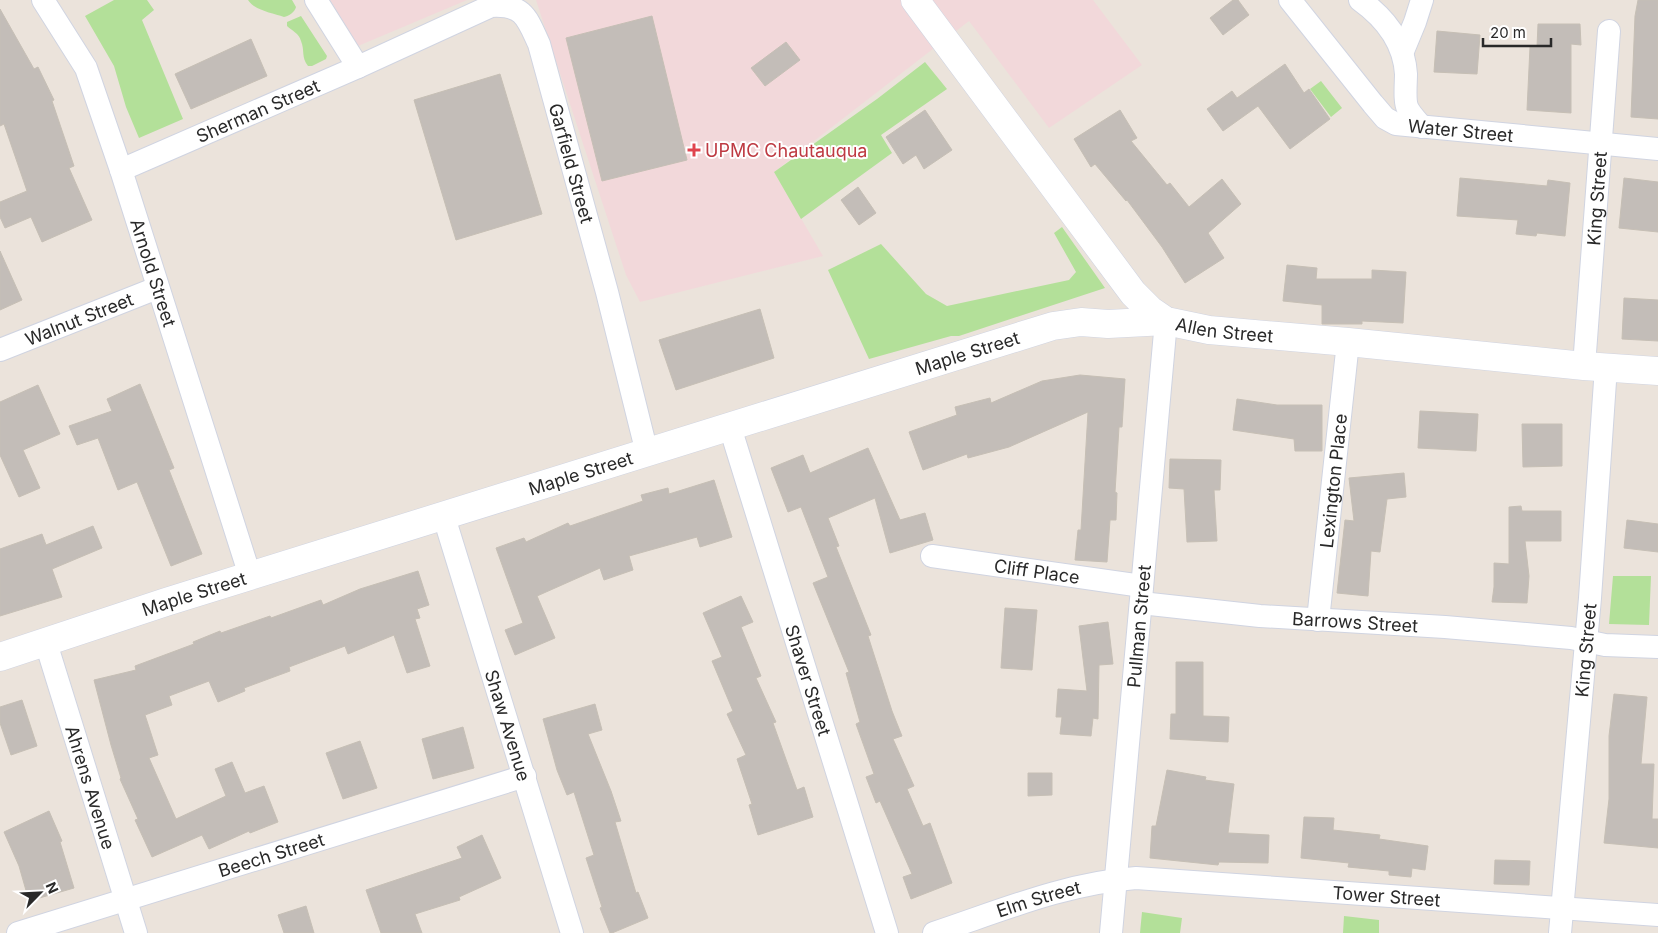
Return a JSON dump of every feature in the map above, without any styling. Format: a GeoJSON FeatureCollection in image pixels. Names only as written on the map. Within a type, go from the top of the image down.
{"type":"FeatureCollection","features":[{"type":"Feature","properties":{"kind":"street","name":"Arnold Street"},"geometry":{"type":"LineString","coordinates":[[43,0],[86,68],[121,170],[246,566]]}},
{"type":"Feature","properties":{"kind":"street"},"geometry":{"type":"LineString","coordinates":[[316,0],[358,66]]}},
{"type":"Feature","properties":{"kind":"street","name":"Allen Street"},"geometry":{"type":"LineString","coordinates":[[915,0],[1133,293],[1150,310],[1166,321],[1209,330],[1658,371]]}},
{"type":"Feature","properties":{"kind":"street","name":"Water Street"},"geometry":{"type":"LineString","coordinates":[[1290,0],[1372,104],[1385,118],[1396,124],[1658,149]]}},
{"type":"Feature","properties":{"kind":"street"},"geometry":{"type":"LineString","coordinates":[[1360,0],[1378,15],[1389,28],[1402,51],[1406,72],[1407,108],[1422,127]]}},
{"type":"Feature","properties":{"kind":"street"},"geometry":{"type":"LineString","coordinates":[[1402,51],[1415,22],[1422,0]]}},
{"type":"Feature","properties":{"kind":"street","name":"Garfield Street"},"geometry":{"type":"LineString","coordinates":[[394,51],[492,6],[512,6],[525,16],[539,44],[607,292],[647,453]]}},
{"type":"Feature","properties":{"kind":"street","name":"King Street"},"geometry":{"type":"LineString","coordinates":[[1560,933],[1587,641],[1600,144],[1609,31]]}},
{"type":"Feature","properties":{"kind":"street","name":"Sherman Street"},"geometry":{"type":"LineString","coordinates":[[121,170],[394,51]]}},
{"type":"Feature","properties":{"kind":"street","name":"Walnut Street"},"geometry":{"type":"LineString","coordinates":[[0,350],[157,288]]}},
{"type":"Feature","properties":{"kind":"street","name":"Maple Street"},"geometry":{"type":"LineString","coordinates":[[0,657],[137,612],[246,566],[444,517],[1053,326],[1081,322],[1108,324],[1166,321]]}},
{"type":"Feature","properties":{"kind":"street","name":"Pullman Street"},"geometry":{"type":"LineString","coordinates":[[1111,933],[1166,321]]}},
{"type":"Feature","properties":{"kind":"street","name":"Lexington Place"},"geometry":{"type":"LineString","coordinates":[[1318,620],[1348,342]]}},
{"type":"Feature","properties":{"kind":"street","name":"Shaver Street"},"geometry":{"type":"LineString","coordinates":[[730,427],[887,933]]}},
{"type":"Feature","properties":{"kind":"street","name":"Shaw Avenue"},"geometry":{"type":"LineString","coordinates":[[444,517],[572,933]]}},
{"type":"Feature","properties":{"kind":"street","name":"Cliff Place"},"geometry":{"type":"LineString","coordinates":[[932,556],[1141,594]]}},
{"type":"Feature","properties":{"kind":"street","name":"Barrows Street"},"geometry":{"type":"LineString","coordinates":[[1141,594],[1260,616],[1445,627],[1658,647]]}},
{"type":"Feature","properties":{"kind":"street","name":"Ahrens Avenue"},"geometry":{"type":"LineString","coordinates":[[46,643],[136,933]]}},
{"type":"Feature","properties":{"kind":"street","name":"Beech Street"},"geometry":{"type":"LineString","coordinates":[[18,933],[524,776]]}},
{"type":"Feature","properties":{"kind":"street","name":"Tower Street"},"geometry":{"type":"LineString","coordinates":[[1116,880],[1136,878],[1658,915]]}},
{"type":"Feature","properties":{"kind":"street","name":"Elm Street"},"geometry":{"type":"LineString","coordinates":[[934,933],[1053,893],[1116,880]]}},
{"type":"Feature","properties":{"kind":"shaded area"},"geometry":{"type":"Polygon","coordinates":[[[330,0],[467,0],[358,46],[330,0]]]}},
{"type":"Feature","properties":{"kind":"shaded area","name":"UPMC Chautauqua"},"geometry":{"type":"Polygon","coordinates":[[[536,0],[1093,0],[1142,65],[1049,128],[969,21],[774,172],[823,256],[640,302],[626,275],[536,0]]]}},
{"type":"Feature","properties":{"kind":"green space"},"geometry":{"type":"Polygon","coordinates":[[[114,0],[147,0],[154,10],[142,20],[183,119],[139,138],[126,107],[114,66],[85,16],[114,0]]]}},
{"type":"Feature","properties":{"kind":"green space"},"geometry":{"type":"Polygon","coordinates":[[[248,0],[292,0],[296,7],[292,14],[284,17],[259,9],[248,0]]]}},
{"type":"Feature","properties":{"kind":"green space"},"geometry":{"type":"Polygon","coordinates":[[[301,16],[327,56],[326,59],[312,66],[308,66],[306,63],[299,36],[287,26],[287,22],[301,16]]]}},
{"type":"Feature","properties":{"kind":"green space"},"geometry":{"type":"Polygon","coordinates":[[[925,62],[947,89],[881,135],[892,153],[801,219],[774,172],[877,99],[925,62]]]}},
{"type":"Feature","properties":{"kind":"green space"},"geometry":{"type":"Polygon","coordinates":[[[1321,81],[1342,108],[1331,117],[1310,89],[1321,81]]]}},
{"type":"Feature","properties":{"kind":"green space"},"geometry":{"type":"Polygon","coordinates":[[[1062,227],[1105,288],[959,336],[951,336],[869,359],[828,270],[881,244],[926,294],[947,306],[1069,280],[1076,272],[1054,233],[1062,227]]]}},
{"type":"Feature","properties":{"kind":"green space"},"geometry":{"type":"Polygon","coordinates":[[[1613,576],[1651,576],[1649,625],[1609,624],[1613,576]]]}},
{"type":"Feature","properties":{"kind":"green space"},"geometry":{"type":"Polygon","coordinates":[[[1142,912],[1182,918],[1180,933],[1140,933],[1142,912]]]}},
{"type":"Feature","properties":{"kind":"green space"},"geometry":{"type":"Polygon","coordinates":[[[1344,916],[1379,920],[1379,933],[1343,933],[1344,916]]]}},
{"type":"Feature","properties":{"kind":"building"},"geometry":{"type":"Polygon","coordinates":[[[1233,0],[1238,0],[1249,15],[1223,35],[1210,18],[1233,0]]]}},
{"type":"Feature","properties":{"kind":"building"},"geometry":{"type":"Polygon","coordinates":[[[1638,0],[1658,0],[1658,119],[1631,117],[1635,16],[1638,0]]]}},
{"type":"Feature","properties":{"kind":"building"},"geometry":{"type":"Polygon","coordinates":[[[0,9],[34,69],[38,67],[54,100],[52,101],[74,166],[69,168],[92,220],[42,242],[31,217],[5,228],[0,217],[0,202],[27,191],[4,124],[0,126],[0,9]]]}},
{"type":"Feature","properties":{"kind":"building"},"geometry":{"type":"Polygon","coordinates":[[[652,16],[687,160],[602,181],[566,38],[652,16]]]}},
{"type":"Feature","properties":{"kind":"building"},"geometry":{"type":"Polygon","coordinates":[[[1538,24],[1580,24],[1581,45],[1571,44],[1571,113],[1527,110],[1530,47],[1537,47],[1538,24]]]}},
{"type":"Feature","properties":{"kind":"building"},"geometry":{"type":"Polygon","coordinates":[[[1437,31],[1480,35],[1477,74],[1434,72],[1437,31]]]}},
{"type":"Feature","properties":{"kind":"building"},"geometry":{"type":"Polygon","coordinates":[[[251,39],[267,76],[191,109],[175,74],[251,39]]]}},
{"type":"Feature","properties":{"kind":"building"},"geometry":{"type":"Polygon","coordinates":[[[786,42],[800,60],[765,86],[751,68],[786,42]]]}},
{"type":"Feature","properties":{"kind":"building"},"geometry":{"type":"Polygon","coordinates":[[[1285,64],[1304,93],[1309,89],[1330,119],[1290,149],[1258,106],[1223,131],[1207,109],[1232,91],[1237,98],[1285,64]]]}},
{"type":"Feature","properties":{"kind":"building"},"geometry":{"type":"Polygon","coordinates":[[[500,74],[542,214],[456,240],[414,100],[500,74]]]}},
{"type":"Feature","properties":{"kind":"building"},"geometry":{"type":"Polygon","coordinates":[[[925,110],[952,150],[924,169],[916,155],[903,164],[886,137],[925,110]]]}},
{"type":"Feature","properties":{"kind":"building"},"geometry":{"type":"Polygon","coordinates":[[[1120,110],[1137,138],[1131,141],[1167,185],[1170,183],[1189,207],[1222,179],[1241,204],[1208,233],[1224,258],[1185,283],[1162,247],[1127,200],[1095,164],[1091,167],[1074,139],[1120,110]]]}},
{"type":"Feature","properties":{"kind":"building"},"geometry":{"type":"Polygon","coordinates":[[[1460,178],[1547,186],[1548,180],[1570,183],[1565,236],[1537,233],[1536,236],[1516,234],[1518,220],[1457,216],[1460,178]]]}},
{"type":"Feature","properties":{"kind":"building"},"geometry":{"type":"Polygon","coordinates":[[[1624,178],[1658,182],[1658,232],[1619,228],[1624,178]]]}},
{"type":"Feature","properties":{"kind":"building"},"geometry":{"type":"Polygon","coordinates":[[[858,187],[876,213],[859,225],[841,200],[858,187]]]}},
{"type":"Feature","properties":{"kind":"building"},"geometry":{"type":"Polygon","coordinates":[[[0,251],[22,300],[0,310],[0,251]]]}},
{"type":"Feature","properties":{"kind":"building"},"geometry":{"type":"Polygon","coordinates":[[[1287,265],[1317,268],[1316,279],[1372,279],[1372,270],[1406,272],[1403,323],[1362,321],[1362,324],[1322,324],[1322,305],[1283,301],[1287,265]]]}},
{"type":"Feature","properties":{"kind":"building"},"geometry":{"type":"Polygon","coordinates":[[[1624,298],[1658,300],[1658,341],[1622,339],[1624,298]]]}},
{"type":"Feature","properties":{"kind":"building"},"geometry":{"type":"Polygon","coordinates":[[[760,309],[774,358],[676,390],[659,340],[760,309]]]}},
{"type":"Feature","properties":{"kind":"building"},"geometry":{"type":"Polygon","coordinates":[[[1080,375],[1125,379],[1122,427],[1119,427],[1115,492],[1117,493],[1116,520],[1110,520],[1107,562],[1075,560],[1078,530],[1081,530],[1088,412],[1009,447],[968,458],[967,454],[923,470],[909,432],[957,415],[955,407],[990,398],[991,403],[1042,381],[1080,375]]]}},
{"type":"Feature","properties":{"kind":"building"},"geometry":{"type":"Polygon","coordinates":[[[140,384],[174,468],[169,470],[202,554],[171,566],[137,482],[118,490],[98,438],[77,445],[69,426],[112,411],[107,399],[140,384]]]}},
{"type":"Feature","properties":{"kind":"building"},"geometry":{"type":"Polygon","coordinates":[[[38,385],[60,434],[23,450],[40,488],[19,497],[0,455],[0,402],[38,385]]]}},
{"type":"Feature","properties":{"kind":"building"},"geometry":{"type":"Polygon","coordinates":[[[1237,399],[1277,405],[1322,405],[1322,451],[1295,451],[1294,439],[1233,430],[1237,399]]]}},
{"type":"Feature","properties":{"kind":"building"},"geometry":{"type":"Polygon","coordinates":[[[1420,411],[1478,414],[1476,451],[1418,448],[1420,411]]]}},
{"type":"Feature","properties":{"kind":"building"},"geometry":{"type":"Polygon","coordinates":[[[1522,424],[1562,424],[1562,466],[1523,467],[1522,424]]]}},
{"type":"Feature","properties":{"kind":"building"},"geometry":{"type":"Polygon","coordinates":[[[868,448],[900,520],[925,513],[933,540],[890,553],[875,498],[828,518],[839,546],[836,547],[871,635],[868,636],[902,736],[893,739],[914,786],[907,789],[923,826],[930,823],[952,883],[911,899],[903,877],[912,874],[880,801],[876,803],[866,777],[874,774],[856,724],[860,722],[846,673],[849,672],[813,583],[828,577],[801,507],[788,512],[771,468],[803,455],[810,473],[868,448]]]}},
{"type":"Feature","properties":{"kind":"building"},"geometry":{"type":"Polygon","coordinates":[[[1170,459],[1221,460],[1220,490],[1214,490],[1217,541],[1187,542],[1184,489],[1169,488],[1170,459]]]}},
{"type":"Feature","properties":{"kind":"building"},"geometry":{"type":"Polygon","coordinates":[[[1404,473],[1406,497],[1387,499],[1380,552],[1371,551],[1368,596],[1337,593],[1345,520],[1354,521],[1349,478],[1404,473]]]}},
{"type":"Feature","properties":{"kind":"building"},"geometry":{"type":"Polygon","coordinates":[[[714,480],[732,537],[700,547],[697,537],[629,556],[633,570],[604,580],[600,568],[537,596],[555,638],[515,655],[505,630],[523,623],[496,548],[524,538],[526,542],[568,523],[570,526],[643,501],[641,495],[668,488],[669,494],[714,480]]]}},
{"type":"Feature","properties":{"kind":"building"},"geometry":{"type":"Polygon","coordinates":[[[1521,506],[1522,511],[1561,511],[1561,541],[1525,541],[1529,576],[1527,603],[1492,602],[1494,563],[1509,564],[1509,507],[1521,506]]]}},
{"type":"Feature","properties":{"kind":"building"},"geometry":{"type":"Polygon","coordinates":[[[1627,520],[1658,524],[1658,552],[1624,548],[1627,520]]]}},
{"type":"Feature","properties":{"kind":"building"},"geometry":{"type":"Polygon","coordinates":[[[93,526],[102,548],[52,569],[62,597],[0,616],[0,549],[42,534],[46,545],[93,526]]]}},
{"type":"Feature","properties":{"kind":"building"},"geometry":{"type":"Polygon","coordinates":[[[418,571],[429,605],[417,609],[420,618],[415,619],[430,666],[407,673],[394,635],[348,654],[345,646],[289,667],[290,671],[244,688],[245,691],[218,702],[209,681],[169,696],[172,705],[145,715],[158,755],[149,758],[176,819],[226,796],[215,769],[232,762],[245,793],[264,786],[278,822],[250,833],[249,831],[209,849],[202,835],[152,857],[135,820],[138,819],[120,779],[94,680],[136,670],[135,666],[194,644],[193,642],[220,631],[221,633],[270,616],[271,618],[321,600],[323,605],[360,589],[418,571]]]}},
{"type":"Feature","properties":{"kind":"building"},"geometry":{"type":"Polygon","coordinates":[[[741,596],[753,622],[741,627],[761,676],[756,678],[776,722],[773,723],[797,790],[804,787],[813,817],[758,835],[749,805],[752,804],[737,759],[746,755],[727,714],[733,711],[712,661],[722,657],[703,613],[741,596]]]}},
{"type":"Feature","properties":{"kind":"building"},"geometry":{"type":"Polygon","coordinates":[[[1005,608],[1037,610],[1032,670],[1001,668],[1005,608]]]}},
{"type":"Feature","properties":{"kind":"building"},"geometry":{"type":"Polygon","coordinates":[[[1108,622],[1113,664],[1099,665],[1098,719],[1093,718],[1091,736],[1060,734],[1062,717],[1056,717],[1058,689],[1087,691],[1079,626],[1108,622]]]}},
{"type":"Feature","properties":{"kind":"building"},"geometry":{"type":"Polygon","coordinates":[[[1176,662],[1203,662],[1203,716],[1229,717],[1228,742],[1170,739],[1171,714],[1176,714],[1176,662]]]}},
{"type":"Feature","properties":{"kind":"building"},"geometry":{"type":"Polygon","coordinates":[[[1614,694],[1647,697],[1641,764],[1654,764],[1652,819],[1658,819],[1658,848],[1604,843],[1609,799],[1609,736],[1614,694]]]}},
{"type":"Feature","properties":{"kind":"building"},"geometry":{"type":"Polygon","coordinates":[[[22,700],[37,746],[11,755],[0,723],[0,707],[22,700]]]}},
{"type":"Feature","properties":{"kind":"building"},"geometry":{"type":"Polygon","coordinates":[[[595,704],[602,730],[588,734],[621,821],[615,822],[636,893],[638,892],[648,918],[612,933],[610,933],[600,908],[602,907],[586,858],[594,855],[574,792],[567,795],[557,770],[543,719],[595,704]]]}},
{"type":"Feature","properties":{"kind":"building"},"geometry":{"type":"Polygon","coordinates":[[[463,727],[474,768],[433,779],[422,739],[463,727]]]}},
{"type":"Feature","properties":{"kind":"building"},"geometry":{"type":"Polygon","coordinates":[[[360,741],[377,788],[343,799],[326,753],[360,741]]]}},
{"type":"Feature","properties":{"kind":"building"},"geometry":{"type":"Polygon","coordinates":[[[1167,770],[1206,777],[1205,780],[1234,784],[1228,833],[1269,835],[1268,863],[1219,862],[1218,865],[1150,858],[1152,826],[1156,826],[1167,770]]]}},
{"type":"Feature","properties":{"kind":"building"},"geometry":{"type":"Polygon","coordinates":[[[1028,773],[1052,773],[1052,795],[1028,796],[1028,773]]]}},
{"type":"Feature","properties":{"kind":"building"},"geometry":{"type":"Polygon","coordinates":[[[49,811],[62,841],[60,842],[74,888],[29,901],[19,866],[4,832],[49,811]]]}},
{"type":"Feature","properties":{"kind":"building"},"geometry":{"type":"Polygon","coordinates":[[[1304,817],[1334,818],[1333,830],[1380,835],[1379,839],[1428,846],[1425,870],[1412,868],[1411,877],[1389,875],[1389,871],[1348,867],[1349,863],[1301,858],[1304,817]]]}},
{"type":"Feature","properties":{"kind":"building"},"geometry":{"type":"Polygon","coordinates":[[[482,835],[501,878],[459,897],[460,900],[415,914],[422,933],[381,933],[366,890],[462,858],[457,847],[482,835]]]}},
{"type":"Feature","properties":{"kind":"building"},"geometry":{"type":"Polygon","coordinates":[[[1495,860],[1530,861],[1529,885],[1494,884],[1495,860]]]}},
{"type":"Feature","properties":{"kind":"building"},"geometry":{"type":"Polygon","coordinates":[[[306,906],[314,933],[284,933],[278,915],[306,906]]]}},
{"type":"Feature","properties":{"kind":"place","name":"UPMC Chautauqua"},"geometry":{"type":"Point","coordinates":[694,150]}}]}
